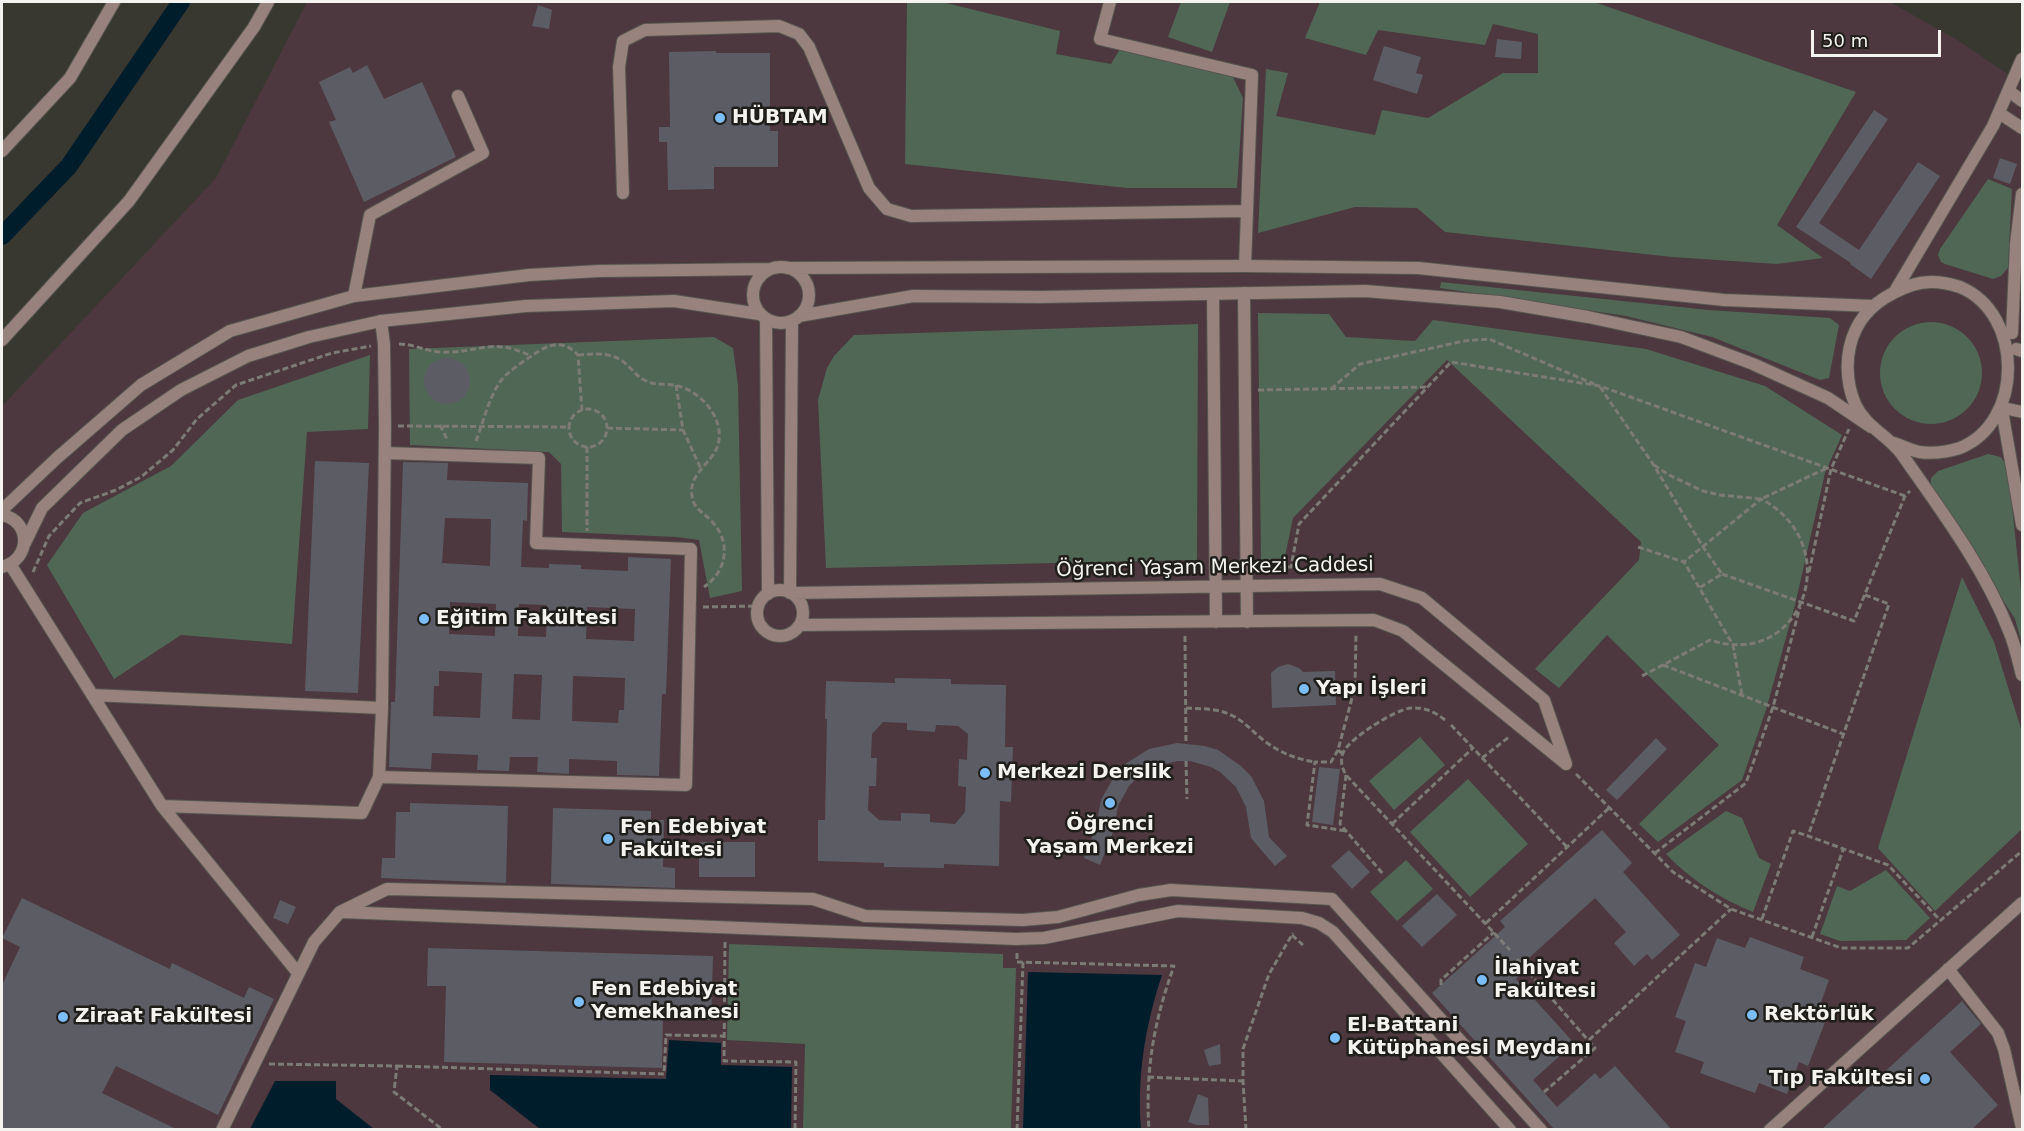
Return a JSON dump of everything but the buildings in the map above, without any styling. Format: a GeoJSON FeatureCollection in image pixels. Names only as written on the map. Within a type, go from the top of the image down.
{"type":"FeatureCollection","features":[{"type":"Feature","properties":{"kind":"street"},"geometry":{"type":"LineString","coordinates":[[2,151],[70,78],[114,2]]}},
{"type":"Feature","properties":{"kind":"street"},"geometry":{"type":"LineString","coordinates":[[2,339],[129,201],[254,27],[268,2]]}},
{"type":"Feature","properties":{"kind":"street"},"geometry":{"type":"LineString","coordinates":[[1110,2],[1100,39],[1252,75],[1245,266]]}},
{"type":"Feature","properties":{"kind":"street"},"geometry":{"type":"LineString","coordinates":[[623,194],[619,68],[623,41],[645,30],[779,26],[800,34],[809,47],[869,188],[887,209],[912,216],[1247,212]]}},
{"type":"Feature","properties":{"kind":"street"},"geometry":{"type":"LineString","coordinates":[[1894,291],[1938,221],[1999,113],[2021,63]]}},
{"type":"Feature","properties":{"kind":"street"},"geometry":{"type":"LineString","coordinates":[[2009,91],[2022,101]]}},
{"type":"Feature","properties":{"kind":"street"},"geometry":{"type":"LineString","coordinates":[[354,296],[370,214],[483,153],[459,96]]}},
{"type":"Feature","properties":{"kind":"street"},"geometry":{"type":"LineString","coordinates":[[1999,113],[2022,128]]}},
{"type":"Feature","properties":{"kind":"street"},"geometry":{"type":"LineString","coordinates":[[2012,333],[2016,244],[2022,194]]}},
{"type":"Feature","properties":{"kind":"street"},"geometry":{"type":"LineString","coordinates":[[25,543],[23,532],[17,522],[2,512],[57,458],[141,385],[230,331],[354,296],[529,275],[599,271],[1245,266],[1418,268],[1724,300],[1873,306]]}},
{"type":"Feature","properties":{"kind":"street"},"geometry":{"type":"LineString","coordinates":[[788,268],[796,272],[807,285],[808,302],[796,319],[791,593]]}},
{"type":"Feature","properties":{"kind":"street"},"geometry":{"type":"LineString","coordinates":[[768,594],[763,316],[752,297],[757,280],[770,269]]}},
{"type":"Feature","properties":{"kind":"street"},"geometry":{"type":"LineString","coordinates":[[298,973],[162,806],[25,587],[6,566],[15,562],[21,553],[42,508],[123,430],[181,390],[248,356],[309,337],[381,321],[526,306],[674,301],[763,316],[775,323],[913,296],[1365,291],[1500,302],[1681,337],[1753,364],[1828,398],[1894,443],[1920,452],[1947,452],[1974,443],[1994,429],[2006,412],[2017,386],[2019,350],[2012,333],[1996,310],[1975,292],[1948,283],[1921,282],[1894,291],[1873,306],[1857,328],[1848,353],[1848,380],[1856,405],[1872,427]]}},
{"type":"Feature","properties":{"kind":"street"},"geometry":{"type":"LineString","coordinates":[[1244,293],[1247,622]]}},
{"type":"Feature","properties":{"kind":"street"},"geometry":{"type":"LineString","coordinates":[[1213,294],[1216,622]]}},
{"type":"Feature","properties":{"kind":"street"},"geometry":{"type":"LineString","coordinates":[[162,806],[362,813],[379,777],[385,453],[384,344],[381,321]]}},
{"type":"Feature","properties":{"kind":"street"},"geometry":{"type":"LineString","coordinates":[[2006,412],[2022,412]]}},
{"type":"Feature","properties":{"kind":"street"},"geometry":{"type":"LineString","coordinates":[[2006,412],[2022,525]]}},
{"type":"Feature","properties":{"kind":"street"},"geometry":{"type":"LineString","coordinates":[[1894,443],[1935,502],[1985,582],[2009,632],[2022,675]]}},
{"type":"Feature","properties":{"kind":"street"},"geometry":{"type":"LineString","coordinates":[[379,777],[686,785],[691,549],[536,543],[539,458],[385,453]]}},
{"type":"Feature","properties":{"kind":"street","name":"Öğrenci Yaşam Merkezi Caddesi"},"geometry":{"type":"LineString","coordinates":[[791,593],[1380,584],[1422,598],[1544,700],[1566,764]]}},
{"type":"Feature","properties":{"kind":"street"},"geometry":{"type":"LineString","coordinates":[[800,625],[803,610],[799,601],[791,593],[782,590],[772,591],[758,606],[757,616],[760,624],[765,630],[780,636],[788,634],[800,625],[1374,620],[1403,631],[1566,764]]}},
{"type":"Feature","properties":{"kind":"street"},"geometry":{"type":"LineString","coordinates":[[92,695],[382,708]]}},
{"type":"Feature","properties":{"kind":"street"},"geometry":{"type":"LineString","coordinates":[[222,1130],[314,942],[340,912],[387,889],[813,899],[865,916],[1023,920],[1058,917],[1139,895],[1171,890],[1332,899],[1341,906],[1541,1130]]}},
{"type":"Feature","properties":{"kind":"street"},"geometry":{"type":"LineString","coordinates":[[1770,1130],[2022,903]]}},
{"type":"Feature","properties":{"kind":"street"},"geometry":{"type":"LineString","coordinates":[[340,912],[1016,939],[1044,938],[1178,911],[1302,918],[1319,923],[1333,932],[1510,1130]]}},
{"type":"Feature","properties":{"kind":"street"},"geometry":{"type":"LineString","coordinates":[[1948,969],[1998,1033],[2004,1049],[2022,1128]]}},
{"type":"Feature","properties":{"kind":"path"},"geometry":{"type":"LineString","coordinates":[[1330,389],[1360,363],[1464,341],[1489,339],[1600,386],[1905,496]]}},
{"type":"Feature","properties":{"kind":"path"},"geometry":{"type":"LineString","coordinates":[[25,587],[49,536],[80,504],[141,477],[173,450],[197,419],[236,385],[332,353],[384,344],[407,344],[421,349],[451,352],[496,345],[531,356]]}},
{"type":"Feature","properties":{"kind":"path"},"geometry":{"type":"LineString","coordinates":[[472,447],[497,386],[507,373],[542,348],[554,344],[567,346],[578,355],[610,354],[624,362],[643,380],[659,385],[676,385],[691,391],[714,414],[718,422],[717,449],[713,458],[701,469],[693,481],[692,496],[699,512],[707,516],[719,530],[724,556],[719,573],[714,580],[690,602]]}},
{"type":"Feature","properties":{"kind":"path"},"geometry":{"type":"LineString","coordinates":[[578,355],[582,411]]}},
{"type":"Feature","properties":{"kind":"path"},"geometry":{"type":"LineString","coordinates":[[1247,568],[1292,567],[1299,524],[1451,362],[1600,386],[1653,464],[1722,574],[1854,621],[1905,496],[1910,491]]}},
{"type":"Feature","properties":{"kind":"path"},"geometry":{"type":"LineString","coordinates":[[676,385],[683,430],[701,469]]}},
{"type":"Feature","properties":{"kind":"path"},"geometry":{"type":"LineString","coordinates":[[1245,390],[1428,387]]}},
{"type":"Feature","properties":{"kind":"path"},"geometry":{"type":"LineString","coordinates":[[589,410],[601,414],[607,428],[600,443],[587,447],[576,443],[572,438],[570,427],[572,419],[582,411],[589,410]]}},
{"type":"Feature","properties":{"kind":"path"},"geometry":{"type":"LineString","coordinates":[[1655,854],[1746,783],[1773,707],[1807,583],[1829,469],[1850,430],[1841,424]]}},
{"type":"Feature","properties":{"kind":"path"},"geometry":{"type":"LineString","coordinates":[[440,425],[452,447]]}},
{"type":"Feature","properties":{"kind":"path"},"geometry":{"type":"LineString","coordinates":[[385,426],[570,427]]}},
{"type":"Feature","properties":{"kind":"path"},"geometry":{"type":"LineString","coordinates":[[607,428],[683,430]]}},
{"type":"Feature","properties":{"kind":"path"},"geometry":{"type":"LineString","coordinates":[[587,447],[587,545]]}},
{"type":"Feature","properties":{"kind":"path"},"geometry":{"type":"LineString","coordinates":[[1653,464],[1678,481],[1703,491],[1761,499],[1782,513],[1798,532],[1807,556],[1807,583]]}},
{"type":"Feature","properties":{"kind":"path"},"geometry":{"type":"LineString","coordinates":[[1684,562],[1761,499],[1829,469]]}},
{"type":"Feature","properties":{"kind":"path"},"geometry":{"type":"LineString","coordinates":[[1638,547],[1684,562],[1733,645],[1742,695]]}},
{"type":"Feature","properties":{"kind":"path"},"geometry":{"type":"LineString","coordinates":[[1700,588],[1722,574]]}},
{"type":"Feature","properties":{"kind":"path"},"geometry":{"type":"LineString","coordinates":[[1808,836],[1889,604],[1865,595]]}},
{"type":"Feature","properties":{"kind":"path"},"geometry":{"type":"LineString","coordinates":[[690,602],[758,606]]}},
{"type":"Feature","properties":{"kind":"path"},"geometry":{"type":"LineString","coordinates":[[1642,676],[1710,640],[1733,645],[1756,643],[1776,633],[1793,617],[1801,602]]}},
{"type":"Feature","properties":{"kind":"path"},"geometry":{"type":"LineString","coordinates":[[1186,708],[1212,709],[1232,715],[1277,750],[1315,762],[1331,762],[1338,750],[1355,687],[1356,621]]}},
{"type":"Feature","properties":{"kind":"path"},"geometry":{"type":"LineString","coordinates":[[1185,622],[1186,743]]}},
{"type":"Feature","properties":{"kind":"path"},"geometry":{"type":"LineString","coordinates":[[1663,665],[1843,734]]}},
{"type":"Feature","properties":{"kind":"path"},"geometry":{"type":"LineString","coordinates":[[1445,720],[1430,710],[1422,708],[1402,710],[1392,714],[1350,743],[1343,754],[1342,765],[1347,775],[1510,950]]}},
{"type":"Feature","properties":{"kind":"path"},"geometry":{"type":"LineString","coordinates":[[1451,725],[1567,848]]}},
{"type":"Feature","properties":{"kind":"path"},"geometry":{"type":"LineString","coordinates":[[1482,758],[1520,728]]}},
{"type":"Feature","properties":{"kind":"path"},"geometry":{"type":"LineString","coordinates":[[1392,824],[1473,748]]}},
{"type":"Feature","properties":{"kind":"path"},"geometry":{"type":"LineString","coordinates":[[1338,750],[1343,754]]}},
{"type":"Feature","properties":{"kind":"path"},"geometry":{"type":"LineString","coordinates":[[1186,761],[1187,798]]}},
{"type":"Feature","properties":{"kind":"path"},"geometry":{"type":"LineString","coordinates":[[1315,762],[1307,825],[1346,831]]}},
{"type":"Feature","properties":{"kind":"path"},"geometry":{"type":"LineString","coordinates":[[1566,764],[1673,872],[1731,909],[1840,948],[1908,948],[2022,851]]}},
{"type":"Feature","properties":{"kind":"path"},"geometry":{"type":"LineString","coordinates":[[1347,775],[1340,824],[1384,876]]}},
{"type":"Feature","properties":{"kind":"path"},"geometry":{"type":"LineString","coordinates":[[1486,923],[1610,807]]}},
{"type":"Feature","properties":{"kind":"path"},"geometry":{"type":"LineString","coordinates":[[1762,920],[1793,831],[1888,865],[1940,921]]}},
{"type":"Feature","properties":{"kind":"path"},"geometry":{"type":"LineString","coordinates":[[1812,938],[1844,850]]}},
{"type":"Feature","properties":{"kind":"path"},"geometry":{"type":"LineString","coordinates":[[1589,1040],[1731,909]]}},
{"type":"Feature","properties":{"kind":"path"},"geometry":{"type":"LineString","coordinates":[[1246,1130],[1243,1049],[1269,974],[1302,918]]}},
{"type":"Feature","properties":{"kind":"path"},"geometry":{"type":"LineString","coordinates":[[725,927],[724,1061],[796,1062],[795,1130]]}},
{"type":"Feature","properties":{"kind":"path"},"geometry":{"type":"LineString","coordinates":[[1441,985],[1441,980],[1494,932]]}},
{"type":"Feature","properties":{"kind":"path"},"geometry":{"type":"LineString","coordinates":[[1292,935],[1303,945]]}},
{"type":"Feature","properties":{"kind":"path"},"geometry":{"type":"LineString","coordinates":[[1016,939],[1017,962],[1174,966],[1155,1023],[1148,1077],[1149,1130]]}},
{"type":"Feature","properties":{"kind":"path"},"geometry":{"type":"LineString","coordinates":[[1517,958],[1595,1048],[1544,1092]]}},
{"type":"Feature","properties":{"kind":"path"},"geometry":{"type":"LineString","coordinates":[[1017,1130],[1023,962]]}},
{"type":"Feature","properties":{"kind":"path"},"geometry":{"type":"LineString","coordinates":[[255,1063],[664,1074],[666,1035],[724,1036]]}},
{"type":"Feature","properties":{"kind":"path"},"geometry":{"type":"LineString","coordinates":[[397,1066],[394,1092],[443,1130]]}},
{"type":"Feature","properties":{"kind":"path"},"geometry":{"type":"LineString","coordinates":[[1148,1077],[1243,1081]]}},
{"type":"Feature","properties":{"kind":"shaded area"},"geometry":{"type":"Polygon","coordinates":[[[307,2],[1890,2],[1959,41],[2022,84],[2022,1129],[2,1130],[2,406],[216,178],[307,2]]]}},
{"type":"Feature","properties":{"kind":"green space"},"geometry":{"type":"Polygon","coordinates":[[[907,2],[942,2],[1060,31],[1056,54],[1111,64],[1120,49],[1232,75],[1243,98],[1237,188],[1127,188],[905,164],[907,2]]]}},
{"type":"Feature","properties":{"kind":"green space"},"geometry":{"type":"Polygon","coordinates":[[[1181,2],[1230,2],[1212,52],[1168,37],[1181,2]]]}},
{"type":"Feature","properties":{"kind":"green space"},"geometry":{"type":"Polygon","coordinates":[[[1320,2],[1594,2],[1856,92],[1777,225],[1823,258],[1777,264],[1672,257],[1445,232],[1417,208],[1355,207],[1258,233],[1266,69],[1288,73],[1276,116],[1375,135],[1382,110],[1428,118],[1503,73],[1538,73],[1538,34],[1493,24],[1485,45],[1378,30],[1366,55],[1305,38],[1320,2]]]}},
{"type":"Feature","properties":{"kind":"green space"},"geometry":{"type":"Polygon","coordinates":[[[1988,179],[2012,189],[2008,268],[2001,276],[1993,279],[1945,264],[1941,262],[1938,255],[1988,179]]]}},
{"type":"Feature","properties":{"kind":"green space"},"geometry":{"type":"Polygon","coordinates":[[[1441,282],[1709,310],[1830,318],[1839,325],[1829,378],[1820,380],[1712,337],[1626,316],[1440,288],[1441,282]]]}},
{"type":"Feature","properties":{"kind":"green space"},"geometry":{"type":"Polygon","coordinates":[[[1258,313],[1329,314],[1346,337],[1415,341],[1433,320],[1646,349],[1765,386],[1842,435],[1825,473],[1795,605],[1766,710],[1742,780],[1658,842],[1639,824],[1719,745],[1607,635],[1559,688],[1535,669],[1639,560],[1641,542],[1447,360],[1293,518],[1284,561],[1261,562],[1258,313]]]}},
{"type":"Feature","properties":{"kind":"green space"},"geometry":{"type":"Polygon","coordinates":[[[1931,322],[1951,325],[1960,330],[1974,344],[1979,353],[1982,373],[1979,393],[1974,402],[1960,416],[1951,421],[1931,424],[1911,421],[1902,416],[1888,402],[1883,393],[1880,373],[1883,353],[1888,344],[1902,330],[1911,325],[1931,322]]]}},
{"type":"Feature","properties":{"kind":"green space"},"geometry":{"type":"Polygon","coordinates":[[[1198,324],[1197,560],[826,568],[818,400],[827,368],[834,356],[854,335],[1198,324]]]}},
{"type":"Feature","properties":{"kind":"green space"},"geometry":{"type":"Polygon","coordinates":[[[714,337],[733,348],[738,385],[742,591],[710,598],[699,540],[562,532],[561,464],[549,452],[410,445],[409,349],[714,337]]]}},
{"type":"Feature","properties":{"kind":"green space"},"geometry":{"type":"Polygon","coordinates":[[[370,355],[368,429],[307,432],[292,644],[181,635],[114,679],[47,565],[83,513],[171,466],[238,400],[370,355]]]}},
{"type":"Feature","properties":{"kind":"green space"},"geometry":{"type":"Polygon","coordinates":[[[1988,454],[2001,457],[2008,469],[2022,599],[2022,644],[2015,619],[1931,487],[1931,478],[1938,471],[1988,454]]]}},
{"type":"Feature","properties":{"kind":"green space"},"geometry":{"type":"Polygon","coordinates":[[[1962,577],[1994,642],[2022,732],[2022,829],[1935,911],[1878,848],[1962,577]]]}},
{"type":"Feature","properties":{"kind":"green space"},"geometry":{"type":"Polygon","coordinates":[[[1420,737],[1445,765],[1394,810],[1369,781],[1420,737]]]}},
{"type":"Feature","properties":{"kind":"green space"},"geometry":{"type":"Polygon","coordinates":[[[1468,779],[1528,844],[1470,897],[1410,832],[1468,779]]]}},
{"type":"Feature","properties":{"kind":"green space"},"geometry":{"type":"Polygon","coordinates":[[[1726,811],[1742,818],[1759,858],[1771,864],[1753,912],[1706,888],[1666,854],[1726,811]]]}},
{"type":"Feature","properties":{"kind":"green space"},"geometry":{"type":"Polygon","coordinates":[[[1406,860],[1433,889],[1397,921],[1370,892],[1406,860]]]}},
{"type":"Feature","properties":{"kind":"green space"},"geometry":{"type":"Polygon","coordinates":[[[1886,870],[1930,918],[1906,940],[1840,941],[1820,934],[1837,886],[1850,891],[1886,870]]]}},
{"type":"Feature","properties":{"kind":"green space"},"geometry":{"type":"Polygon","coordinates":[[[729,944],[1003,954],[1003,968],[1016,968],[1011,1129],[803,1129],[805,1044],[727,1040],[729,944]]]}},
{"type":"Feature","properties":{"kind":"water"},"geometry":{"type":"Polygon","coordinates":[[[1028,972],[1162,975],[1151,1013],[1141,1070],[1141,1129],[1023,1129],[1028,972]]]}},
{"type":"Feature","properties":{"kind":"water"},"geometry":{"type":"Polygon","coordinates":[[[669,1040],[721,1043],[721,1065],[792,1067],[791,1129],[540,1129],[490,1090],[490,1075],[666,1079],[669,1040]]]}},
{"type":"Feature","properties":{"kind":"water"},"geometry":{"type":"Polygon","coordinates":[[[275,1081],[336,1081],[336,1099],[374,1129],[250,1129],[275,1081]]]}},
{"type":"Feature","properties":{"kind":"waterway"},"geometry":{"type":"LineString","coordinates":[[2,236],[69,166],[181,2]]}},
{"type":"Feature","properties":{"kind":"place","name":"HÜBTAM"},"geometry":{"type":"Point","coordinates":[720,118]}},
{"type":"Feature","properties":{"kind":"place","name":"Eğitim Fakültesi"},"geometry":{"type":"Point","coordinates":[424,619]}},
{"type":"Feature","properties":{"kind":"place","name":"Yapı İşleri"},"geometry":{"type":"Point","coordinates":[1304,689]}},
{"type":"Feature","properties":{"kind":"place","name":"Merkezi Derslik"},"geometry":{"type":"Point","coordinates":[985,773]}},
{"type":"Feature","properties":{"kind":"place","name":"Öğrenci Yaşam Merkezi"},"geometry":{"type":"Point","coordinates":[1110,803]}},
{"type":"Feature","properties":{"kind":"place","name":"Fen Edebiyat Fakültesi"},"geometry":{"type":"Point","coordinates":[608,839]}},
{"type":"Feature","properties":{"kind":"place","name":"İlahiyat Fakültesi"},"geometry":{"type":"Point","coordinates":[1482,980]}},
{"type":"Feature","properties":{"kind":"place","name":"Fen Edebiyat Yemekhanesi"},"geometry":{"type":"Point","coordinates":[579,1002]}},
{"type":"Feature","properties":{"kind":"place","name":"Rektörlük"},"geometry":{"type":"Point","coordinates":[1752,1015]}},
{"type":"Feature","properties":{"kind":"place","name":"Ziraat Fakültesi"},"geometry":{"type":"Point","coordinates":[63,1017]}},
{"type":"Feature","properties":{"kind":"place","name":"El-Battani Kütüphanesi Meydanı"},"geometry":{"type":"Point","coordinates":[1335,1038]}},
{"type":"Feature","properties":{"kind":"place","name":"Tıp Fakültesi"},"geometry":{"type":"Point","coordinates":[1925,1079]}}]}
